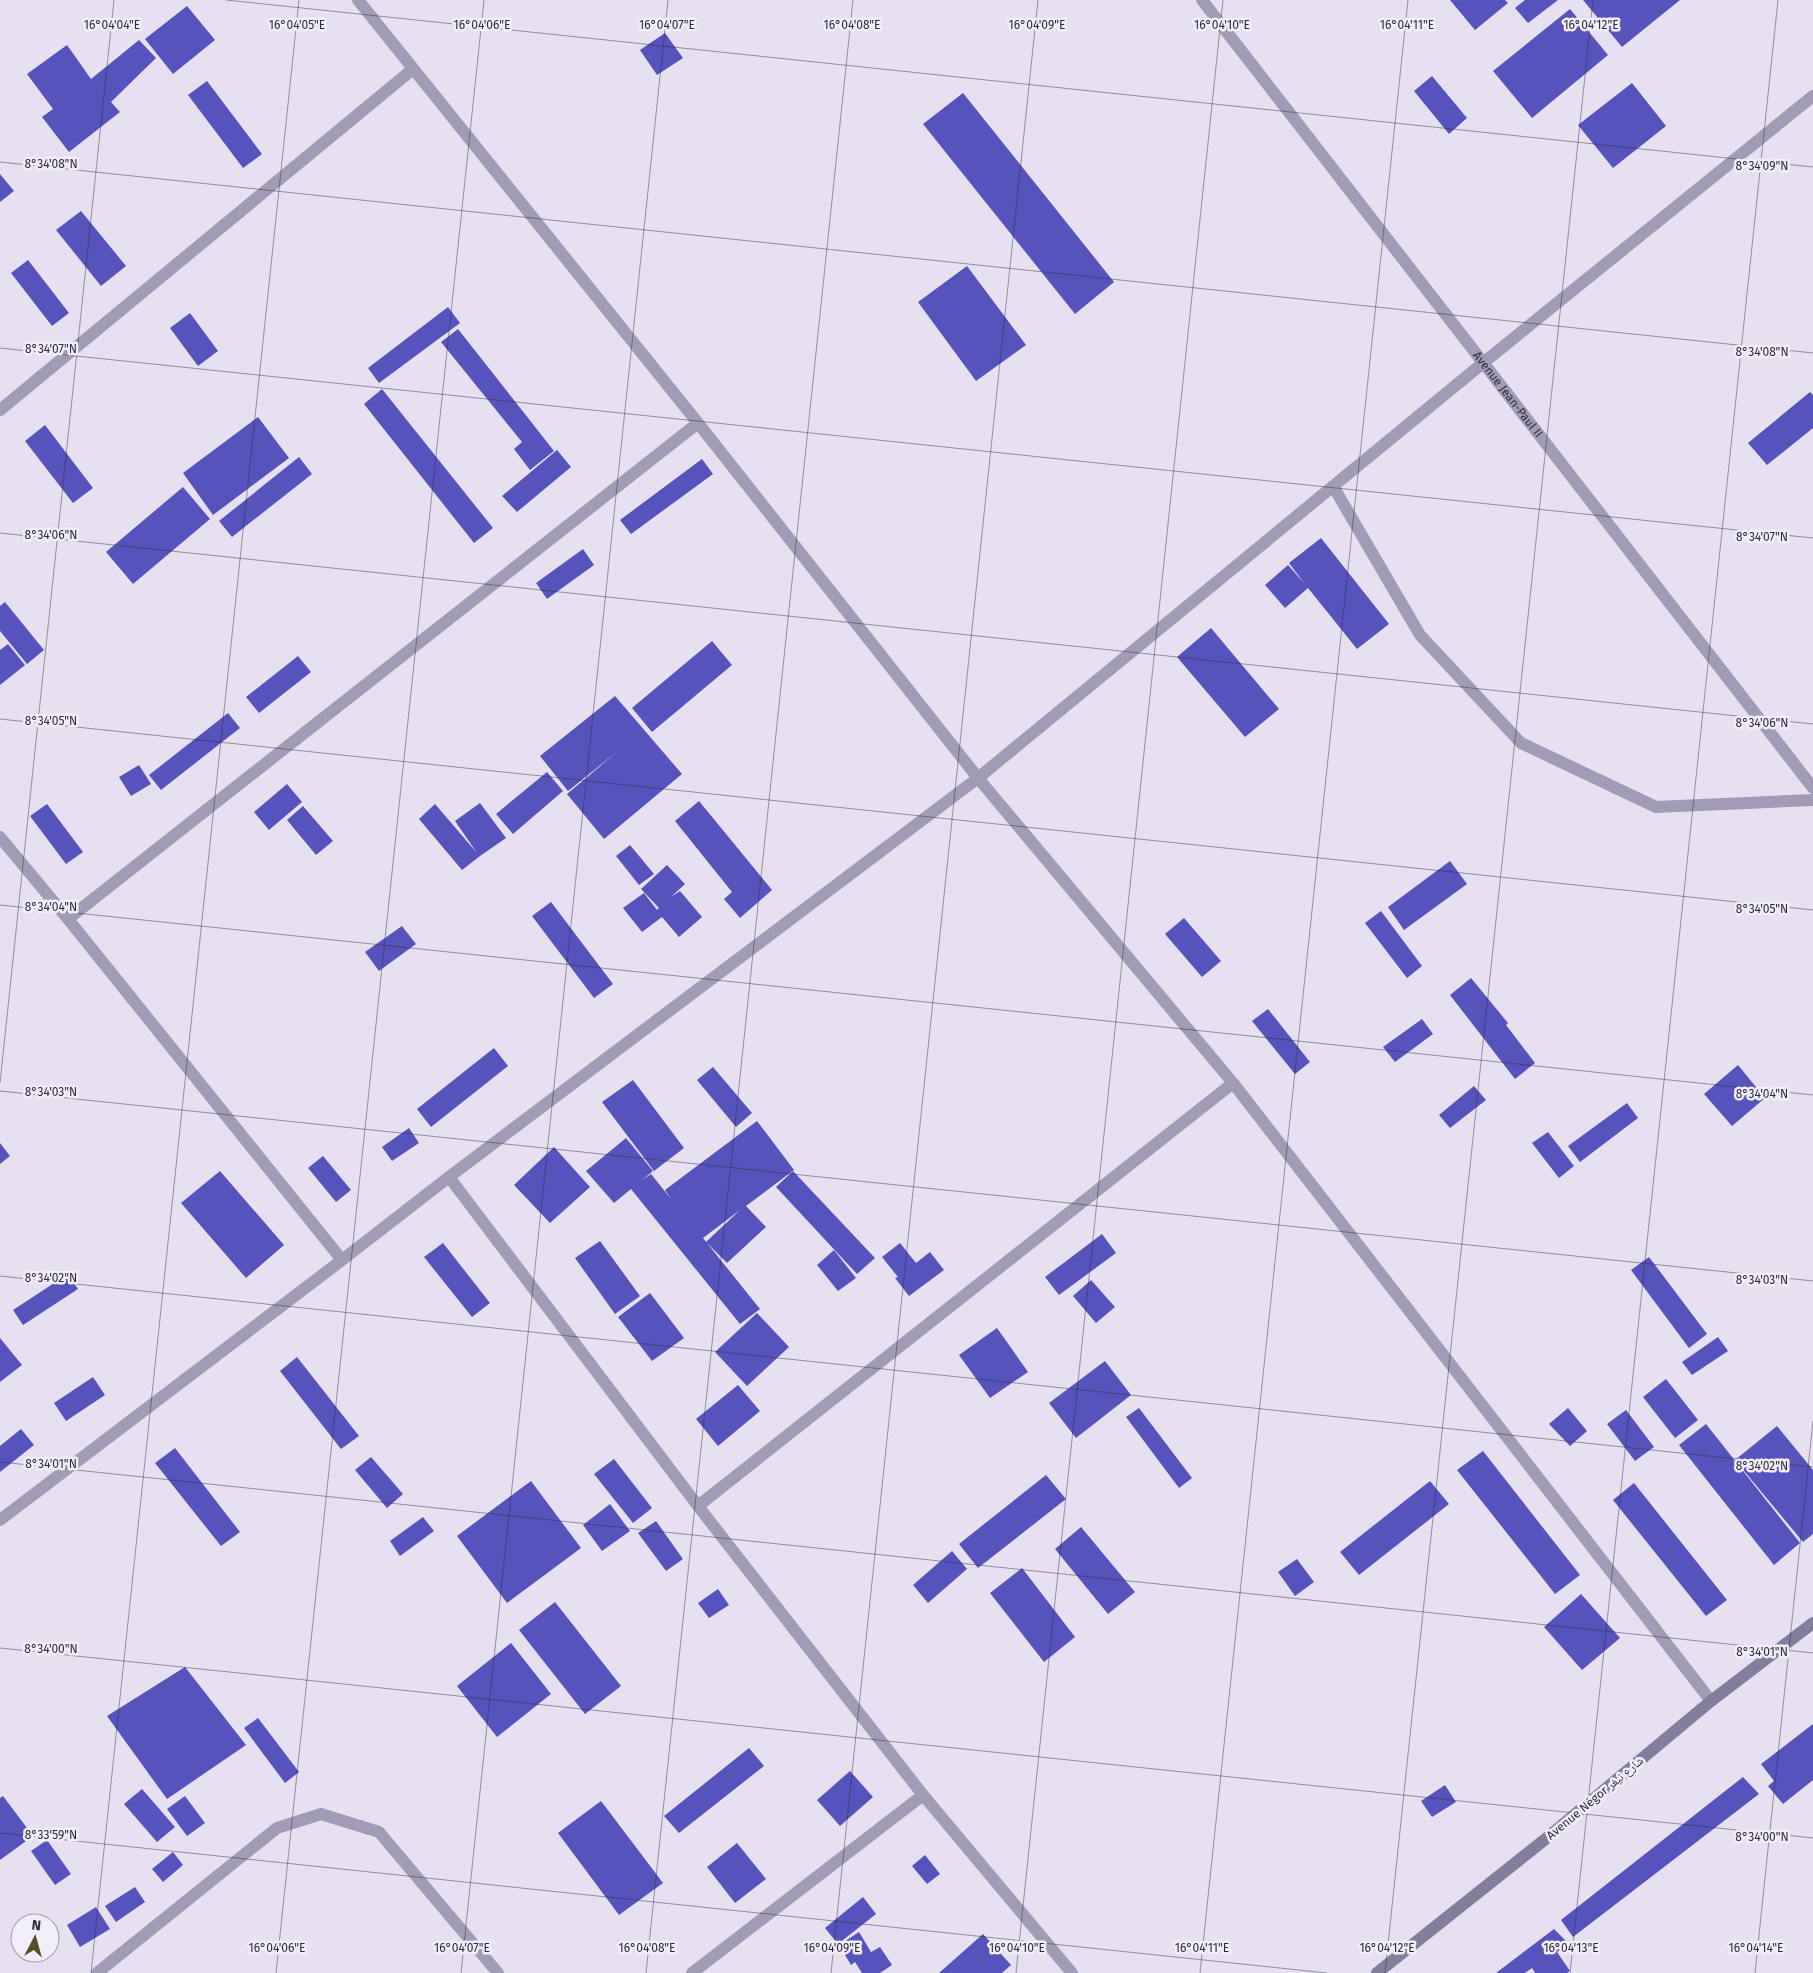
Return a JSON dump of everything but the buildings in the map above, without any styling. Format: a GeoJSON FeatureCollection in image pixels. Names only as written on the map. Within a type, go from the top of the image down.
{"type":"FeatureCollection","features":[{"type":"Feature","properties":{"kind":"main road","name":"Avenue Négor شارع نيغر"},"geometry":{"type":"LineString","coordinates":[[1377,1973],[1543,1841],[1711,1701],[1813,1623]]}},
{"type":"Feature","properties":{"kind":"street"},"geometry":{"type":"LineString","coordinates":[[358,0],[698,422],[978,778],[1233,1083],[1711,1701]]}},
{"type":"Feature","properties":{"kind":"street","name":"Avenue Jean-Paul II"},"geometry":{"type":"LineString","coordinates":[[1202,0],[1813,788]]}},
{"type":"Feature","properties":{"kind":"street"},"geometry":{"type":"LineString","coordinates":[[0,410],[414,69]]}},
{"type":"Feature","properties":{"kind":"street"},"geometry":{"type":"LineString","coordinates":[[0,1520],[342,1260],[449,1176],[978,778],[1483,362],[1813,96]]}},
{"type":"Feature","properties":{"kind":"street"},"geometry":{"type":"LineString","coordinates":[[68,918],[698,422]]}},
{"type":"Feature","properties":{"kind":"street"},"geometry":{"type":"LineString","coordinates":[[1333,486],[1420,635],[1521,743],[1656,807],[1813,800]]}},
{"type":"Feature","properties":{"kind":"street"},"geometry":{"type":"LineString","coordinates":[[0,837],[68,918],[342,1260]]}},
{"type":"Feature","properties":{"kind":"street"},"geometry":{"type":"LineString","coordinates":[[698,1506],[1233,1083]]}},
{"type":"Feature","properties":{"kind":"street"},"geometry":{"type":"LineString","coordinates":[[449,1176],[698,1506],[923,1795],[1072,1973]]}},
{"type":"Feature","properties":{"kind":"street"},"geometry":{"type":"LineString","coordinates":[[692,1973],[923,1795]]}},
{"type":"Feature","properties":{"kind":"street"},"geometry":{"type":"LineString","coordinates":[[97,1973],[276,1828],[321,1814],[378,1832],[498,1973]]}}]}
